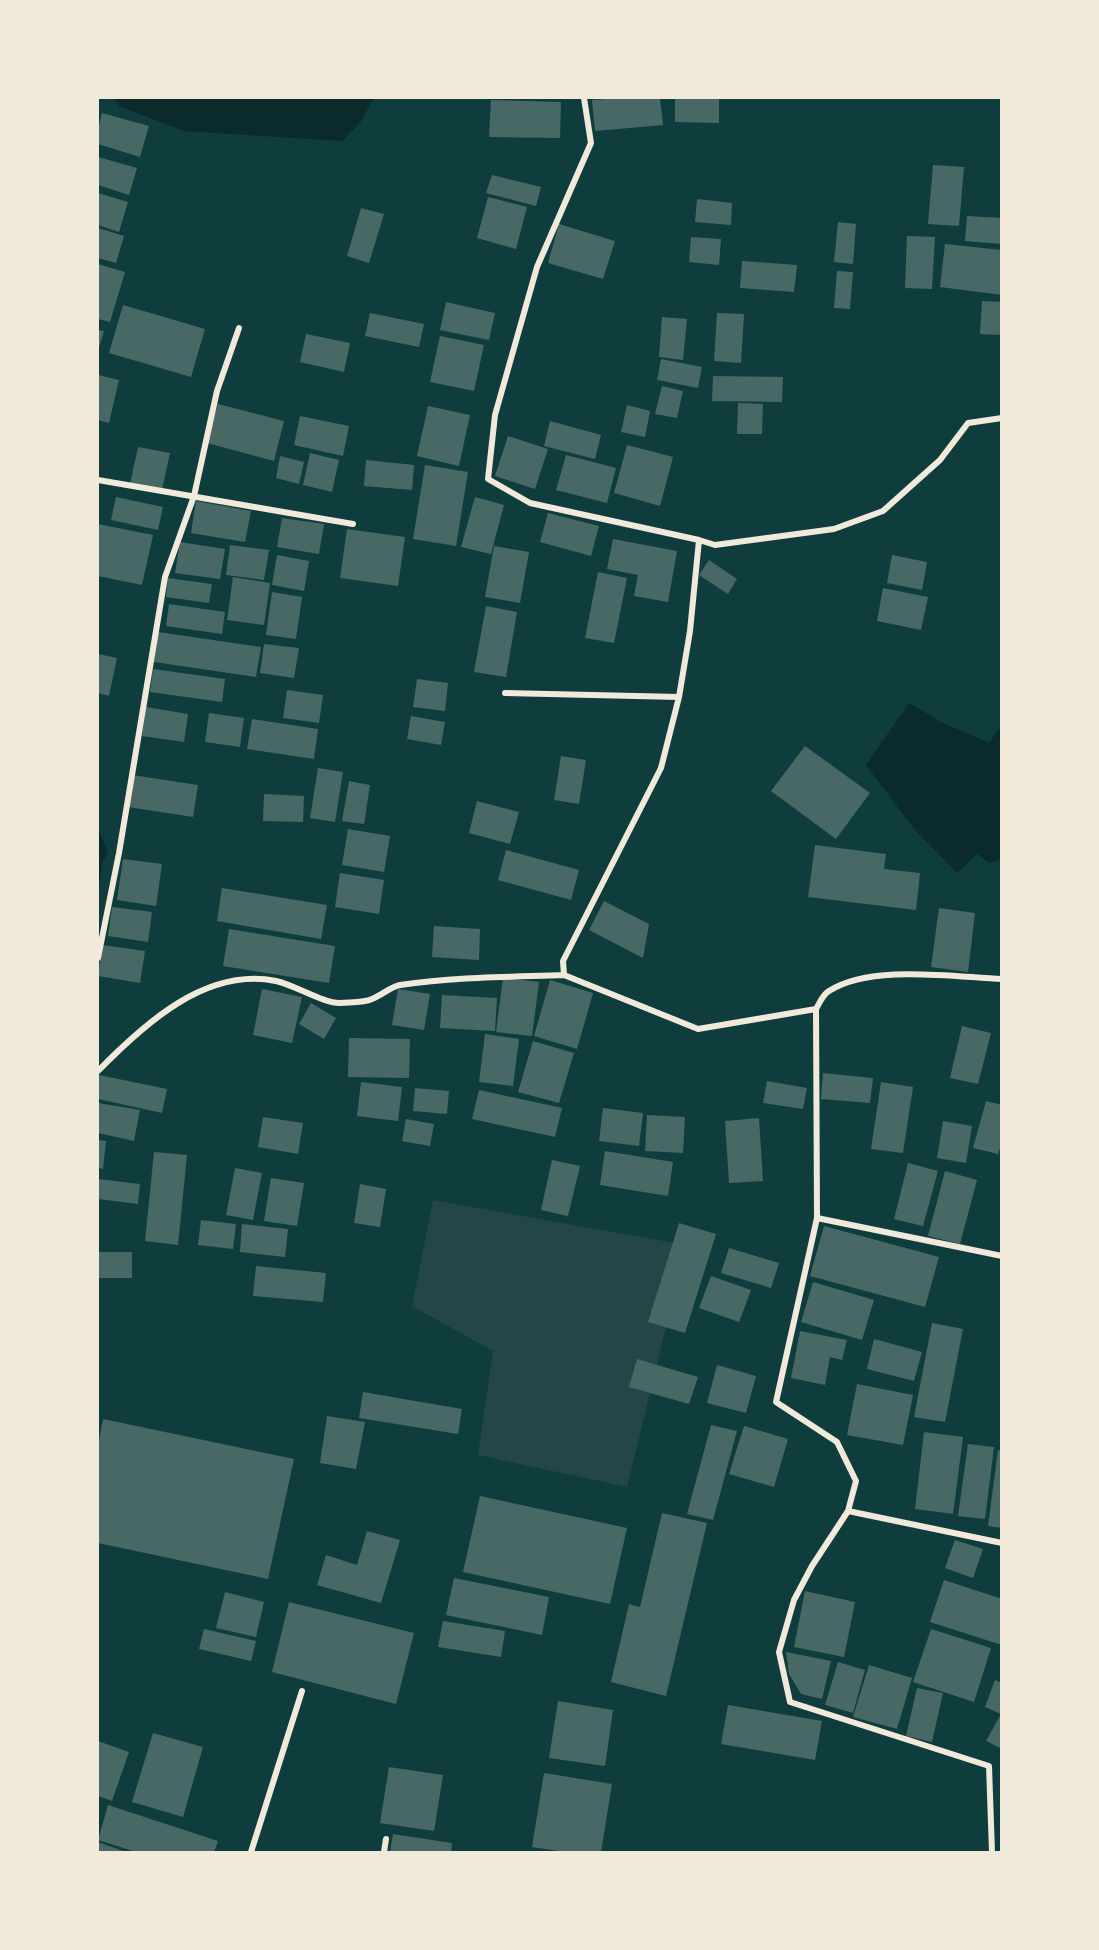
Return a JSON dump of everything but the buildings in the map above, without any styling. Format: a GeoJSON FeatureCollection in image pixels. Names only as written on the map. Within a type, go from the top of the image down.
{"type":"FeatureCollection","features":[{"type":"Feature","properties":{"kind":"street"},"geometry":{"type":"LineString","coordinates":[[584,98],[591,143],[537,267],[495,415],[488,479],[530,503],[715,545],[834,529],[883,511],[940,460],[968,423],[1002,418]]}},
{"type":"Feature","properties":{"kind":"street"},"geometry":{"type":"LineString","coordinates":[[98,958],[120,853],[165,577],[194,496],[217,391],[239,328]]}},
{"type":"Feature","properties":{"kind":"street"},"geometry":{"type":"LineString","coordinates":[[98,480],[353,524]]}},
{"type":"Feature","properties":{"kind":"street"},"geometry":{"type":"LineString","coordinates":[[564,975],[563,961],[661,768],[680,697],[690,631],[699,540]]}},
{"type":"Feature","properties":{"kind":"street"},"geometry":{"type":"LineString","coordinates":[[505,693],[680,697]]}},
{"type":"Feature","properties":{"kind":"street"},"geometry":{"type":"LineString","coordinates":[[98,1071],[142,1029],[186,1000],[217,983],[248,977],[278,982],[337,1004],[370,1000],[396,986],[442,980],[564,975],[698,1029],[816,1009]]}},
{"type":"Feature","properties":{"kind":"street"},"geometry":{"type":"LineString","coordinates":[[992,1852],[989,1766],[790,1702],[779,1652],[794,1600],[812,1566],[848,1510],[856,1481],[837,1443],[776,1402],[817,1218],[816,1009],[827,991],[855,980],[896,975],[1002,979]]}},
{"type":"Feature","properties":{"kind":"street"},"geometry":{"type":"LineString","coordinates":[[817,1218],[1002,1256]]}},
{"type":"Feature","properties":{"kind":"street"},"geometry":{"type":"LineString","coordinates":[[848,1510],[1002,1543]]}},
{"type":"Feature","properties":{"kind":"street"},"geometry":{"type":"LineString","coordinates":[[251,1852],[302,1692]]}},
{"type":"Feature","properties":{"kind":"street"},"geometry":{"type":"LineString","coordinates":[[384,1852],[386,1839]]}},
{"type":"Feature","properties":{"kind":"shaded area"},"geometry":{"type":"Polygon","coordinates":[[[114,98],[374,98],[360,123],[342,141],[184,131],[119,106],[114,98]]]}},
{"type":"Feature","properties":{"kind":"shaded area"},"geometry":{"type":"Polygon","coordinates":[[[909,703],[943,723],[989,743],[1001,726],[1001,859],[989,863],[977,854],[957,873],[914,829],[866,765],[909,703]]]}},
{"type":"Feature","properties":{"kind":"shaded area"},"geometry":{"type":"Polygon","coordinates":[[[98,829],[108,851],[102,864],[98,896],[98,829]]]}},
{"type":"Feature","properties":{"kind":"shaded area"},"geometry":{"type":"Polygon","coordinates":[[[433,1200],[686,1245],[627,1487],[478,1455],[493,1351],[412,1306],[433,1200]]]}}]}
